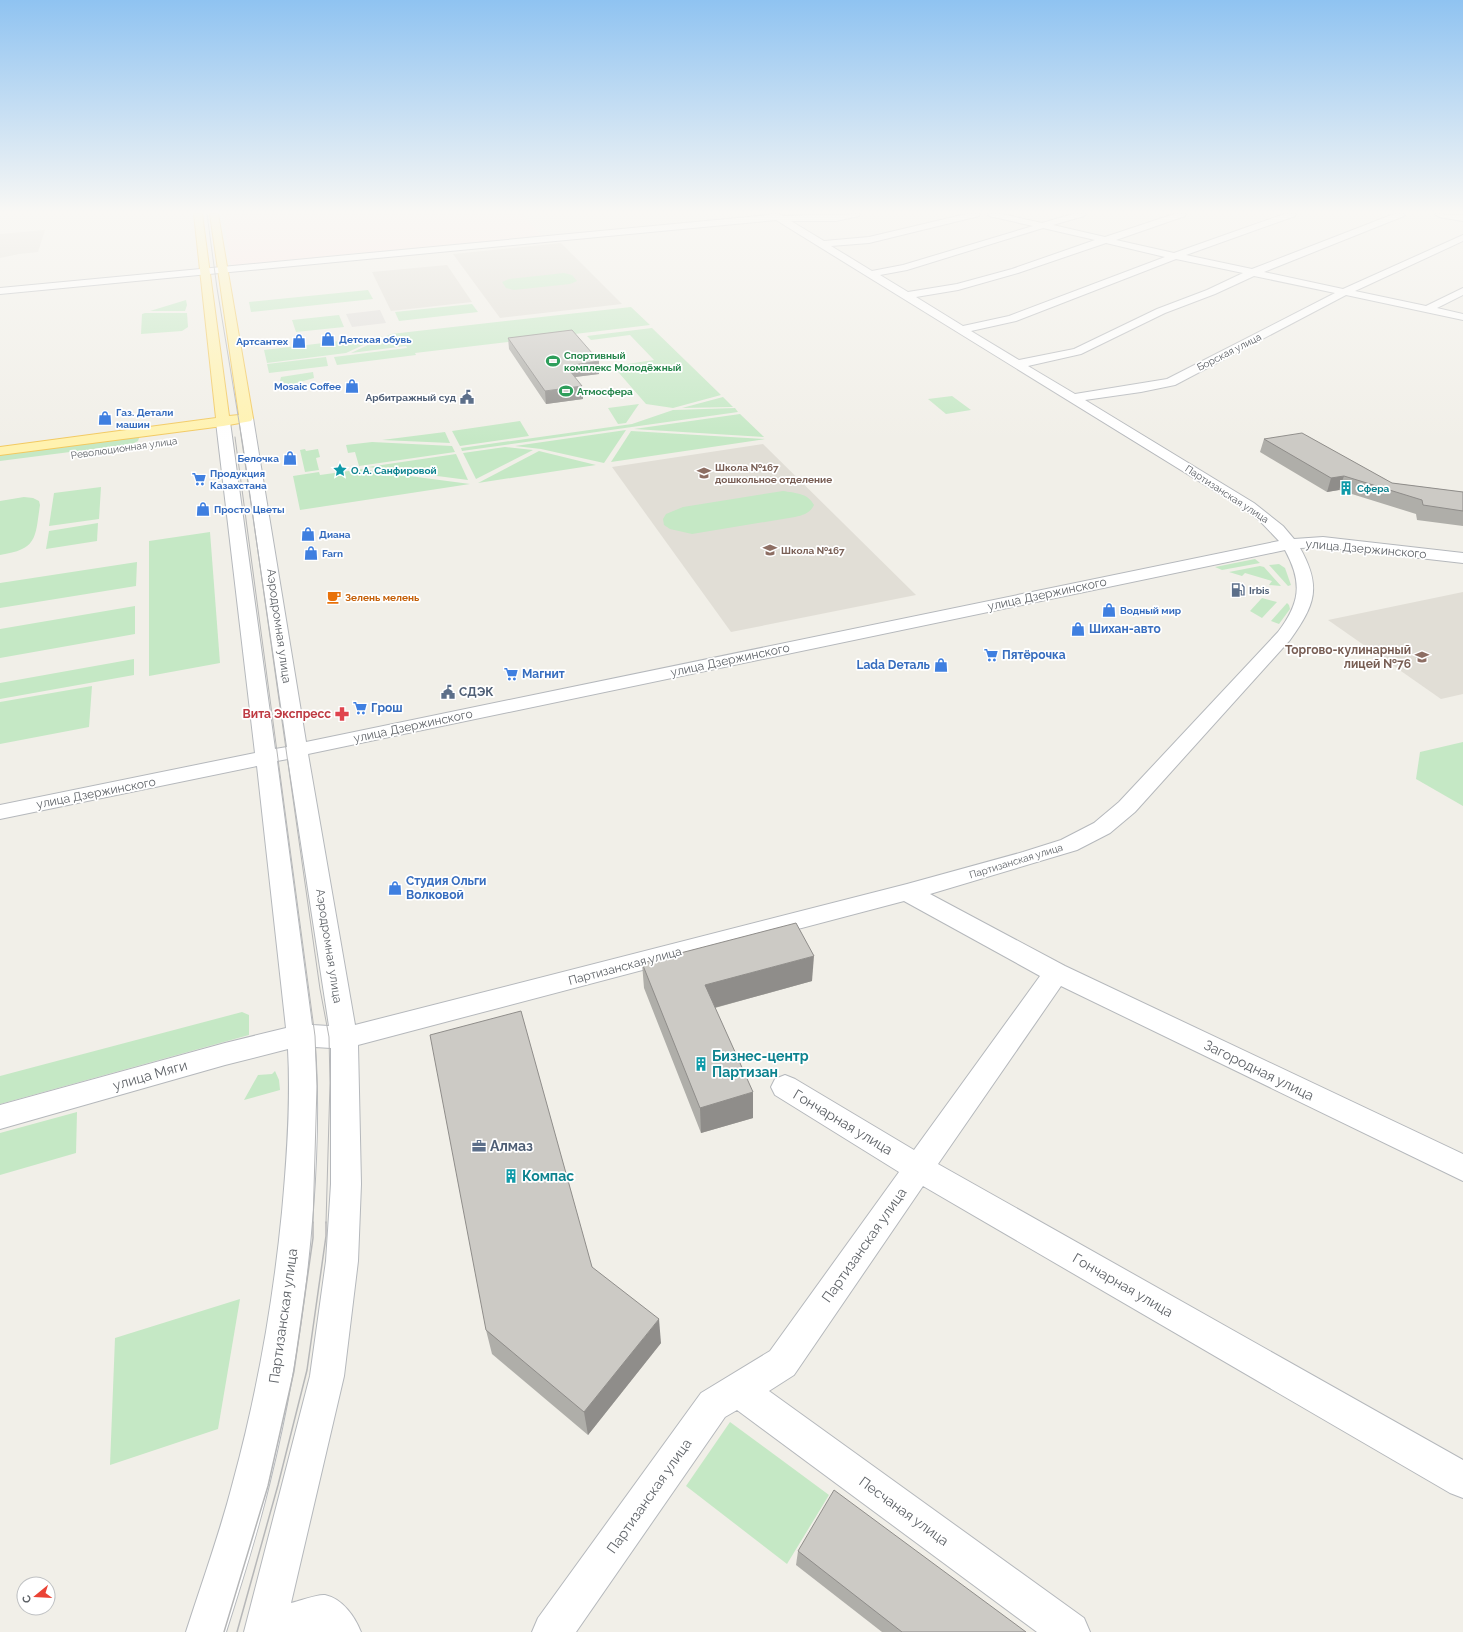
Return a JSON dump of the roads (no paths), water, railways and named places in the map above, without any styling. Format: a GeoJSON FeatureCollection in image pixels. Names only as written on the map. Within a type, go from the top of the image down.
{"type":"FeatureCollection","features":[{"type":"Feature","properties":{"kind":"main road"},"geometry":{"type":"LineString","coordinates":[[207,290],[219,431]]}},
{"type":"Feature","properties":{"kind":"main road","name":"Аэродромная улица"},"geometry":{"type":"LineString","coordinates":[[226,290],[247,425]]}},
{"type":"Feature","properties":{"kind":"main road","name":"Революционная улица"},"geometry":{"type":"LineString","coordinates":[[0,451],[134,440],[219,431],[247,425]]}},
{"type":"Feature","properties":{"kind":"street","name":"Партизанская улица"},"geometry":{"type":"LineString","coordinates":[[206,1632],[252,1482],[276,1375],[296,1223],[303,1090],[300,1035],[344,1038],[386,1028],[907,892],[1069,845],[1102,828],[1127,807],[1284,636],[1301,611],[1305,600],[1305,586],[1298,558],[1280,531],[1262,514],[896,290]]}},
{"type":"Feature","properties":{"kind":"street"},"geometry":{"type":"LineString","coordinates":[[905,296],[939,290]]}},
{"type":"Feature","properties":{"kind":"street"},"geometry":{"type":"LineString","coordinates":[[961,330],[1012,319],[1087,290]]}},
{"type":"Feature","properties":{"kind":"street"},"geometry":{"type":"LineString","coordinates":[[1018,364],[1077,352],[1161,311],[1214,290]]}},
{"type":"Feature","properties":{"kind":"street"},"geometry":{"type":"LineString","coordinates":[[1342,290],[1463,317]]}},
{"type":"Feature","properties":{"kind":"street","name":"Борская улица"},"geometry":{"type":"LineString","coordinates":[[1073,398],[1171,382],[1346,291]]}},
{"type":"Feature","properties":{"kind":"street"},"geometry":{"type":"LineString","coordinates":[[1428,309],[1463,291]]}},
{"type":"Feature","properties":{"kind":"street","name":"Аэродромная улица"},"geometry":{"type":"LineString","coordinates":[[247,425],[344,1038]]}},
{"type":"Feature","properties":{"kind":"street"},"geometry":{"type":"LineString","coordinates":[[219,431],[266,757],[300,1035]]}},
{"type":"Feature","properties":{"kind":"street","name":"улица Дзержинского"},"geometry":{"type":"LineString","coordinates":[[0,812],[201,772],[298,750],[1290,544],[1323,542],[1463,558]]}},
{"type":"Feature","properties":{"kind":"street"},"geometry":{"type":"LineString","coordinates":[[907,892],[1056,973]]}},
{"type":"Feature","properties":{"kind":"street","name":"Партизанская улица"},"geometry":{"type":"LineString","coordinates":[[552,1632],[713,1405],[782,1363],[1056,973]]}},
{"type":"Feature","properties":{"kind":"street","name":"Загородная улица"},"geometry":{"type":"LineString","coordinates":[[1056,973],[1463,1168]]}},
{"type":"Feature","properties":{"kind":"street","name":"улица Мяги"},"geometry":{"type":"LineString","coordinates":[[0,1117],[225,1054],[300,1035]]}},
{"type":"Feature","properties":{"kind":"street"},"geometry":{"type":"LineString","coordinates":[[341,1632],[324,1615],[264,1630],[327,1376],[342,1261],[346,1184],[346,1094],[344,1038]]}},
{"type":"Feature","properties":{"kind":"street","name":"Гончарная улица"},"geometry":{"type":"LineString","coordinates":[[785,1087],[918,1168],[1463,1480]]}},
{"type":"Feature","properties":{"kind":"street","name":"Песчаная улица"},"geometry":{"type":"LineString","coordinates":[[739,1390],[1070,1632]]}},
{"type":"Feature","properties":{"kind":"tram line"},"geometry":{"type":"LineString","coordinates":[[217,290],[243,446],[320,989],[329,1037],[330,1083],[326,1223]]}},
{"type":"Feature","properties":{"kind":"tram line"},"geometry":{"type":"LineString","coordinates":[[235,437],[315,1036],[317,1086],[313,1223]]}},
{"type":"Feature","properties":{"kind":"tram line"},"geometry":{"type":"LineString","coordinates":[[224,1632],[268,1486],[294,1371],[313,1238],[313,1223]]}},
{"type":"Feature","properties":{"kind":"tram line"},"geometry":{"type":"LineString","coordinates":[[237,1632],[278,1485],[307,1370],[326,1236],[326,1223]]}},
{"type":"Feature","properties":{"kind":"place","name":"Детская обувь"},"geometry":{"type":"Point","coordinates":[328,339]}},
{"type":"Feature","properties":{"kind":"place","name":"Артсантех"},"geometry":{"type":"Point","coordinates":[299,341]}},
{"type":"Feature","properties":{"kind":"place","name":"Спортивный комплекс Молодёжный"},"geometry":{"type":"Point","coordinates":[553,361]}},
{"type":"Feature","properties":{"kind":"place","name":"Mosaic Coffee"},"geometry":{"type":"Point","coordinates":[352,386]}},
{"type":"Feature","properties":{"kind":"place","name":"Атмосфера"},"geometry":{"type":"Point","coordinates":[566,391]}},
{"type":"Feature","properties":{"kind":"place","name":"Арбитражный суд"},"geometry":{"type":"Point","coordinates":[467,397]}},
{"type":"Feature","properties":{"kind":"place","name":"Газ. Детали машин"},"geometry":{"type":"Point","coordinates":[105,418]}},
{"type":"Feature","properties":{"kind":"place","name":"Белочка"},"geometry":{"type":"Point","coordinates":[290,458]}},
{"type":"Feature","properties":{"kind":"place","name":"О. А. Санфировой"},"geometry":{"type":"Point","coordinates":[340,470]}},
{"type":"Feature","properties":{"kind":"place","name":"Школа №167 дошкольное отделение"},"geometry":{"type":"Point","coordinates":[704,473]}},
{"type":"Feature","properties":{"kind":"place","name":"Продукция Казахстана"},"geometry":{"type":"Point","coordinates":[199,479]}},
{"type":"Feature","properties":{"kind":"place","name":"Сфера"},"geometry":{"type":"Point","coordinates":[1346,488]}},
{"type":"Feature","properties":{"kind":"place","name":"Просто Цветы"},"geometry":{"type":"Point","coordinates":[203,509]}},
{"type":"Feature","properties":{"kind":"place","name":"Диана"},"geometry":{"type":"Point","coordinates":[308,534]}},
{"type":"Feature","properties":{"kind":"place","name":"Школа №167"},"geometry":{"type":"Point","coordinates":[770,550]}},
{"type":"Feature","properties":{"kind":"place","name":"Farn"},"geometry":{"type":"Point","coordinates":[311,553]}},
{"type":"Feature","properties":{"kind":"place","name":"Irbis"},"geometry":{"type":"Point","coordinates":[1238,590]}},
{"type":"Feature","properties":{"kind":"place","name":"Зелень мелень"},"geometry":{"type":"Point","coordinates":[334,597]}},
{"type":"Feature","properties":{"kind":"place","name":"Водный мир"},"geometry":{"type":"Point","coordinates":[1109,610]}},
{"type":"Feature","properties":{"kind":"place","name":"Шихан-авто"},"geometry":{"type":"Point","coordinates":[1078,629]}},
{"type":"Feature","properties":{"kind":"place","name":"Пятёрочка"},"geometry":{"type":"Point","coordinates":[991,655]}},
{"type":"Feature","properties":{"kind":"place","name":"Торгово-кулинарный лицей №76"},"geometry":{"type":"Point","coordinates":[1422,657]}},
{"type":"Feature","properties":{"kind":"place","name":"Lada Dеталь"},"geometry":{"type":"Point","coordinates":[941,665]}},
{"type":"Feature","properties":{"kind":"place","name":"Магнит"},"geometry":{"type":"Point","coordinates":[511,674]}},
{"type":"Feature","properties":{"kind":"place","name":"СДЭК"},"geometry":{"type":"Point","coordinates":[448,692]}},
{"type":"Feature","properties":{"kind":"place","name":"Грош"},"geometry":{"type":"Point","coordinates":[360,708]}},
{"type":"Feature","properties":{"kind":"place","name":"Вита Экспресс"},"geometry":{"type":"Point","coordinates":[342,714]}},
{"type":"Feature","properties":{"kind":"place","name":"Студия Ольги Волковой"},"geometry":{"type":"Point","coordinates":[395,888]}},
{"type":"Feature","properties":{"kind":"place","name":"Бизнес-центр Партизан"},"geometry":{"type":"Point","coordinates":[701,1064]}},
{"type":"Feature","properties":{"kind":"place","name":"Алмаз"},"geometry":{"type":"Point","coordinates":[479,1146]}},
{"type":"Feature","properties":{"kind":"place","name":"Компас"},"geometry":{"type":"Point","coordinates":[511,1176]}}]}
